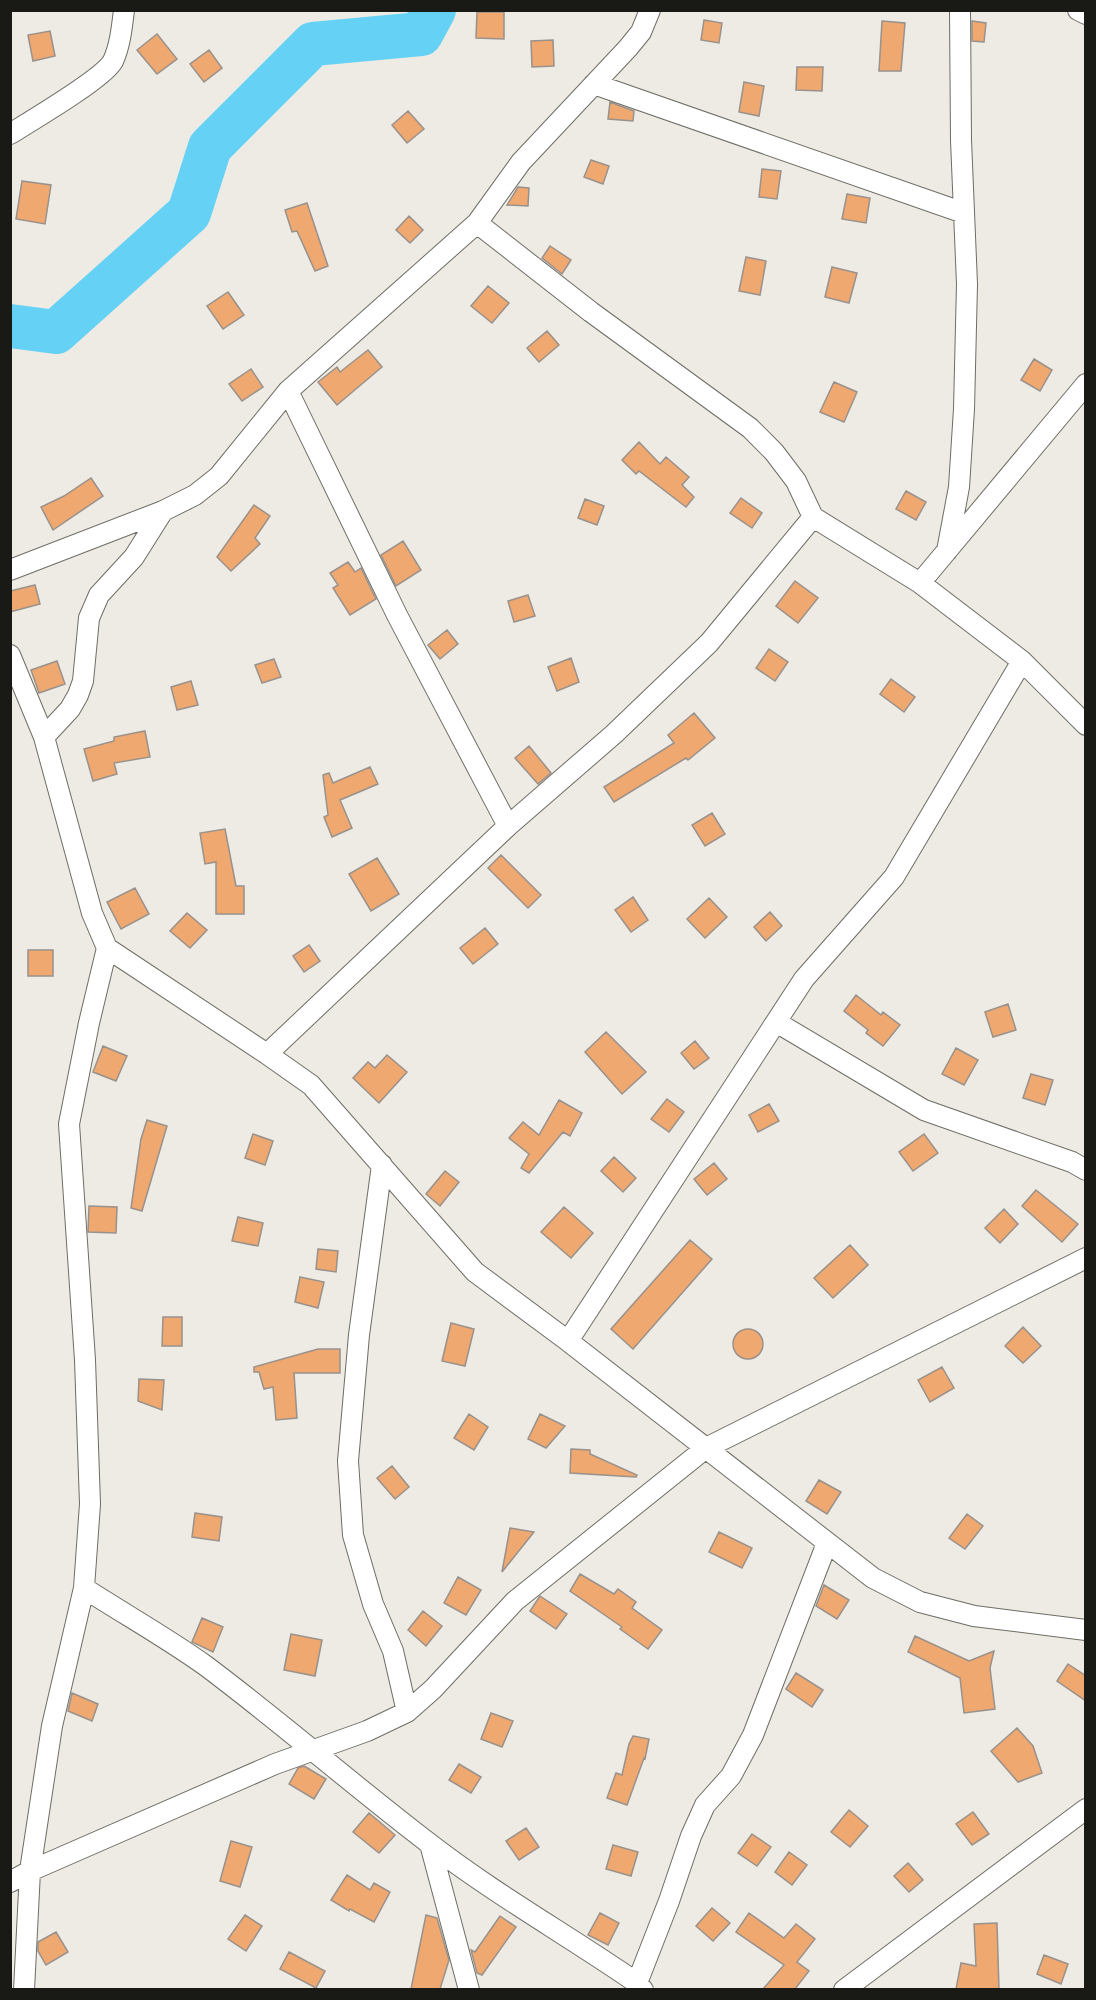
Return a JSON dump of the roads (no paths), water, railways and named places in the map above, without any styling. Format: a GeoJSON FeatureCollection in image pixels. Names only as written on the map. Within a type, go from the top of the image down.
{"type":"FeatureCollection","features":[{"type":"Feature","properties":{"kind":"street"},"geometry":{"type":"LineString","coordinates":[[10,134],[97,78],[112,62],[122,29],[124,10]]}},
{"type":"Feature","properties":{"kind":"street"},"geometry":{"type":"LineString","coordinates":[[10,570],[163,511],[195,495],[219,476],[288,391],[477,223],[521,162],[635,40],[650,10]]}},
{"type":"Feature","properties":{"kind":"street"},"geometry":{"type":"LineString","coordinates":[[947,551],[959,487],[964,409],[967,284],[961,140],[960,10]]}},
{"type":"Feature","properties":{"kind":"street"},"geometry":{"type":"LineString","coordinates":[[1078,10],[1086,14]]}},
{"type":"Feature","properties":{"kind":"street"},"geometry":{"type":"LineString","coordinates":[[594,84],[964,213]]}},
{"type":"Feature","properties":{"kind":"street"},"geometry":{"type":"LineString","coordinates":[[477,223],[591,312],[750,428],[774,452],[796,481],[813,517],[920,584],[1022,662],[1086,725]]}},
{"type":"Feature","properties":{"kind":"street"},"geometry":{"type":"LineString","coordinates":[[920,584],[1086,384]]}},
{"type":"Feature","properties":{"kind":"street"},"geometry":{"type":"LineString","coordinates":[[288,391],[397,615],[508,826]]}},
{"type":"Feature","properties":{"kind":"street"},"geometry":{"type":"LineString","coordinates":[[44,737],[70,709],[78,695],[83,681],[89,618],[99,595],[134,557],[163,511]]}},
{"type":"Feature","properties":{"kind":"street"},"geometry":{"type":"LineString","coordinates":[[267,1054],[508,826],[614,734],[709,643],[813,517]]}},
{"type":"Feature","properties":{"kind":"street"},"geometry":{"type":"LineString","coordinates":[[10,655],[44,737],[92,913],[107,948],[311,1085],[475,1272],[568,1341],[873,1578],[920,1602],[974,1616],[1086,1630]]}},
{"type":"Feature","properties":{"kind":"street"},"geometry":{"type":"LineString","coordinates":[[568,1341],[804,979],[894,877],[1022,662]]}},
{"type":"Feature","properties":{"kind":"street"},"geometry":{"type":"LineString","coordinates":[[24,1989],[30,1871],[52,1726],[84,1588],[90,1504],[85,1360],[69,1124],[88,1023],[107,948]]}},
{"type":"Feature","properties":{"kind":"street"},"geometry":{"type":"LineString","coordinates":[[776,1022],[924,1110],[1072,1162],[1086,1170]]}},
{"type":"Feature","properties":{"kind":"street"},"geometry":{"type":"LineString","coordinates":[[381,1165],[359,1335],[348,1461],[353,1535],[373,1604],[393,1651],[407,1712]]}},
{"type":"Feature","properties":{"kind":"street"},"geometry":{"type":"LineString","coordinates":[[10,1882],[30,1871],[275,1764],[366,1731],[407,1712],[433,1689],[515,1601],[706,1448],[1086,1258]]}},
{"type":"Feature","properties":{"kind":"street"},"geometry":{"type":"LineString","coordinates":[[84,1588],[204,1665],[430,1844],[486,1885],[591,1951],[640,1986],[691,1836],[705,1805],[730,1776],[753,1735],[827,1543]]}},
{"type":"Feature","properties":{"kind":"street"},"geometry":{"type":"LineString","coordinates":[[844,1989],[1086,1809]]}},
{"type":"Feature","properties":{"kind":"street"},"geometry":{"type":"LineString","coordinates":[[430,1844],[469,1989]]}},
{"type":"Feature","properties":{"kind":"waterway"},"geometry":{"type":"LineString","coordinates":[[10,326],[56,332],[189,213],[210,147],[313,44],[421,34],[434,10]]}}]}
